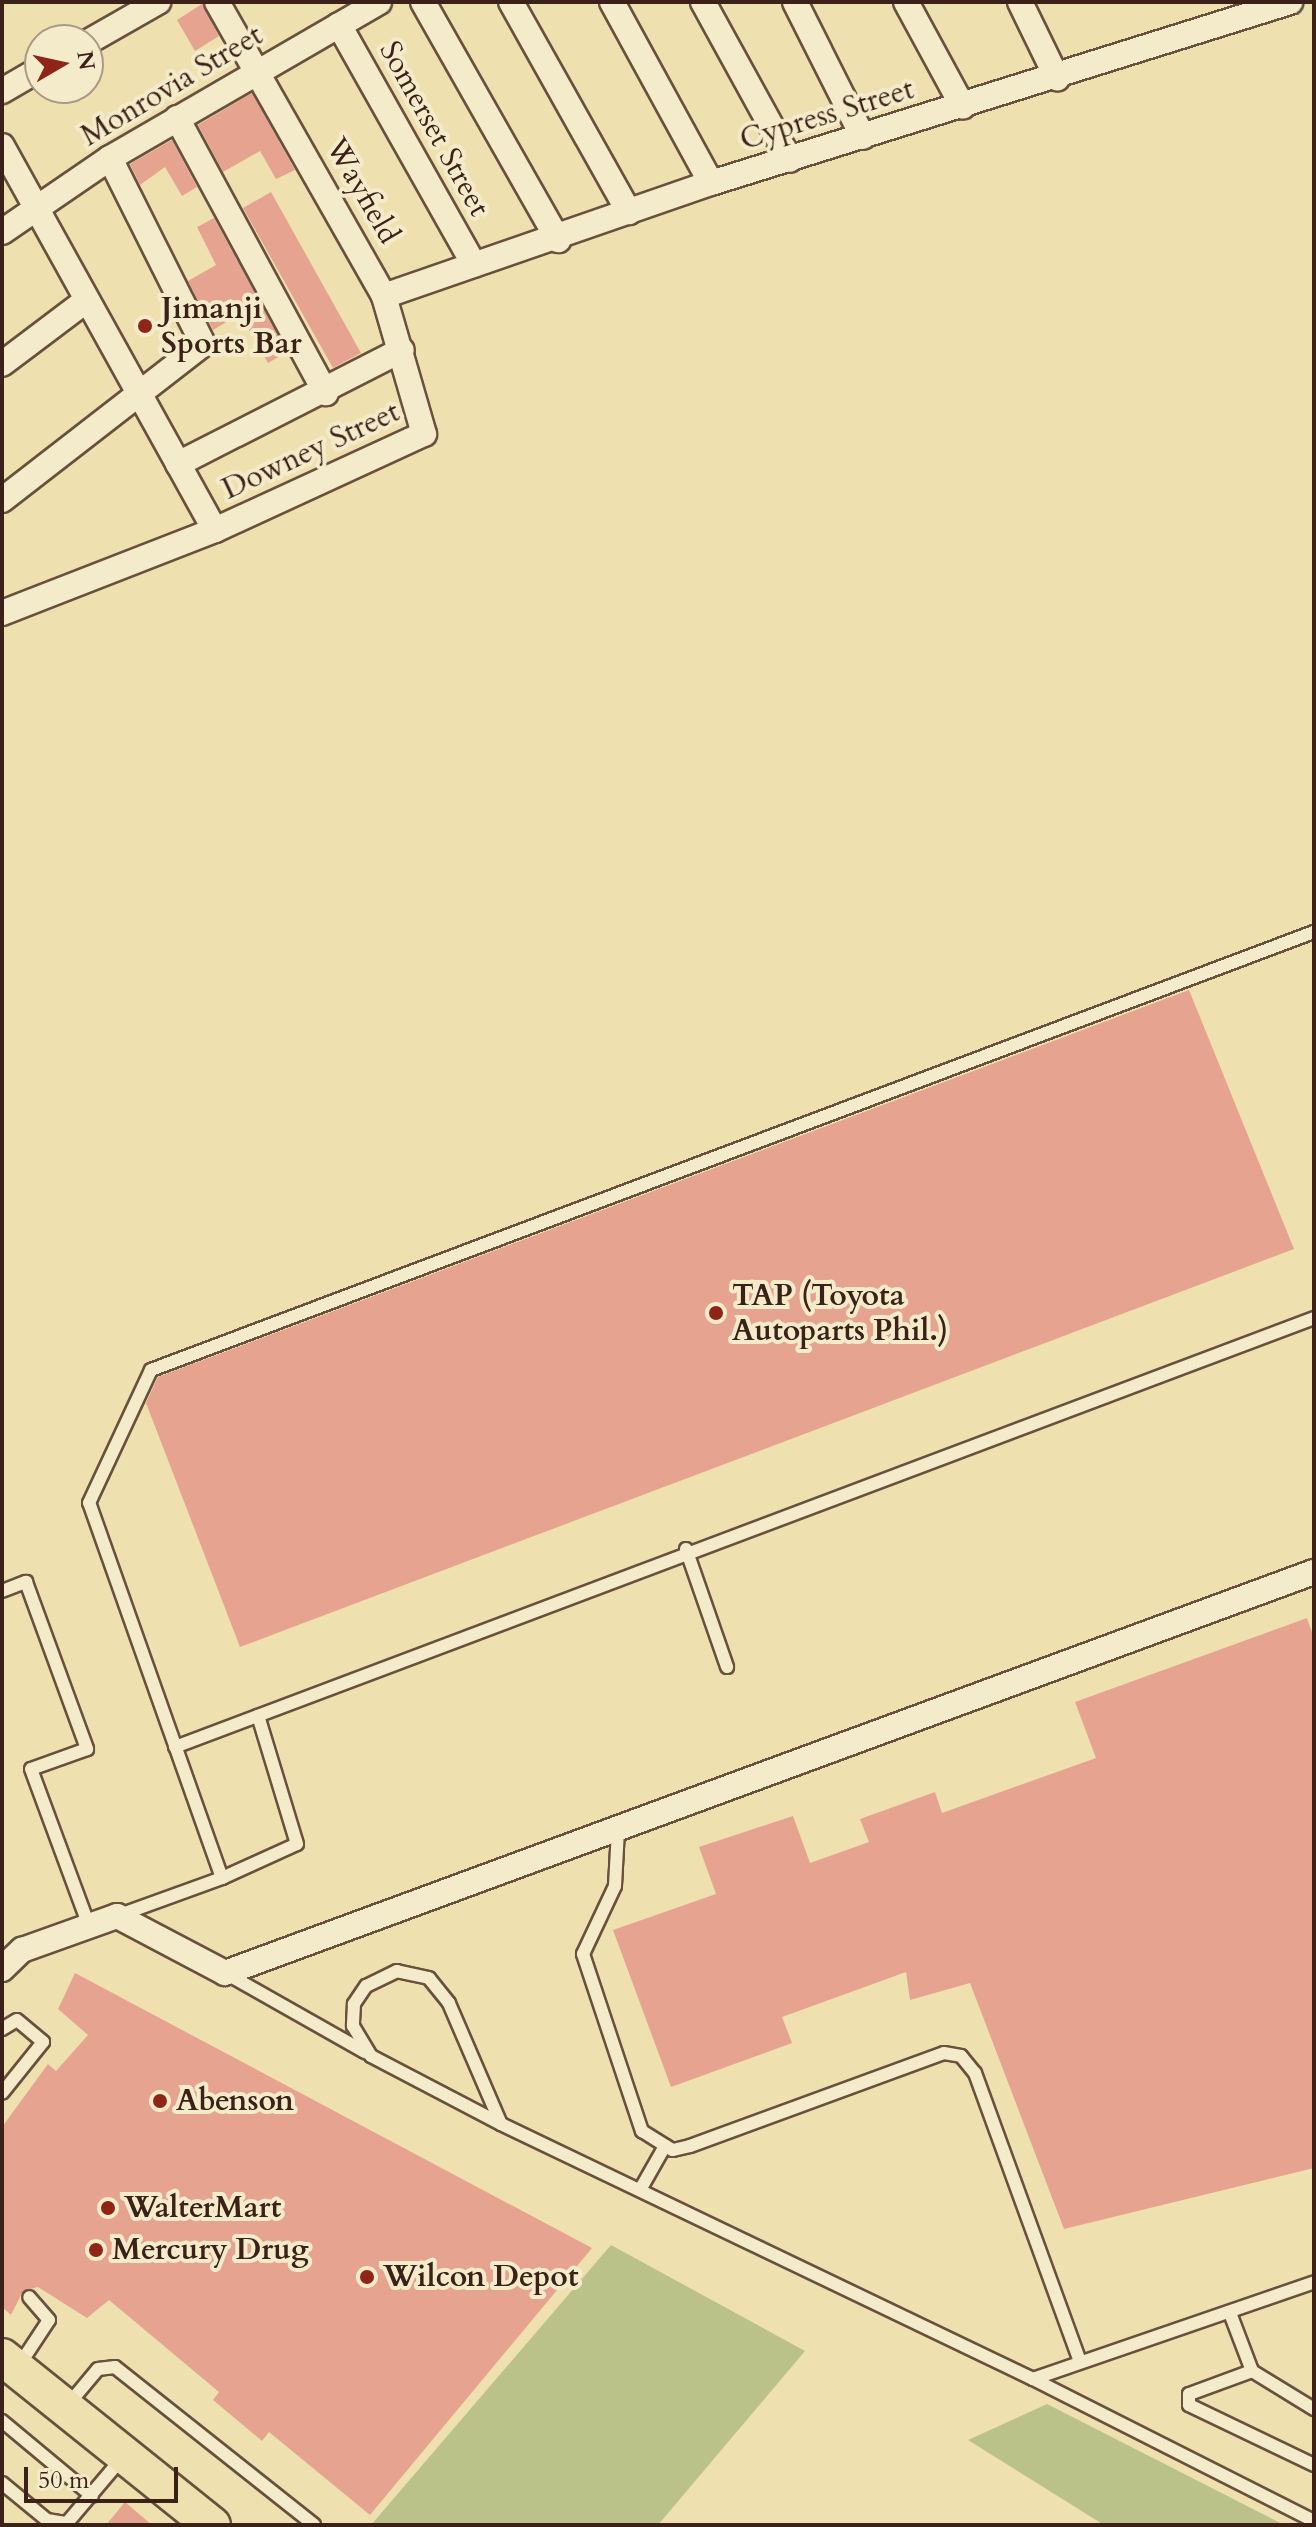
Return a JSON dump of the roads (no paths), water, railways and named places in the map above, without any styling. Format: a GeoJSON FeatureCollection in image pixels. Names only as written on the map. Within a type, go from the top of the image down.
{"type":"FeatureCollection","features":[{"type":"Feature","properties":{"kind":"main road"},"geometry":{"type":"LineString","coordinates":[[9,2363],[212,2525]]}},
{"type":"Feature","properties":{"kind":"street"},"geometry":{"type":"LineString","coordinates":[[104,33],[158,2]]}},
{"type":"Feature","properties":{"kind":"street","name":"Wayfield"},"geometry":{"type":"LineString","coordinates":[[217,2],[384,296],[425,423]]}},
{"type":"Feature","properties":{"kind":"street","name":"Monrovia Street"},"geometry":{"type":"LineString","coordinates":[[2,232],[35,206],[110,158],[379,2]]}},
{"type":"Feature","properties":{"kind":"street"},"geometry":{"type":"LineString","coordinates":[[423,2],[558,240]]}},
{"type":"Feature","properties":{"kind":"street"},"geometry":{"type":"LineString","coordinates":[[511,2],[629,212]]}},
{"type":"Feature","properties":{"kind":"street"},"geometry":{"type":"LineString","coordinates":[[612,2],[711,183]]}},
{"type":"Feature","properties":{"kind":"street"},"geometry":{"type":"LineString","coordinates":[[703,2],[790,160]]}},
{"type":"Feature","properties":{"kind":"street"},"geometry":{"type":"LineString","coordinates":[[795,2],[863,137]]}},
{"type":"Feature","properties":{"kind":"street"},"geometry":{"type":"LineString","coordinates":[[906,2],[963,107]]}},
{"type":"Feature","properties":{"kind":"street","name":"Cypress Street"},"geometry":{"type":"LineString","coordinates":[[384,296],[558,240],[711,183],[1057,78],[1290,2]]}},
{"type":"Feature","properties":{"kind":"street"},"geometry":{"type":"LineString","coordinates":[[1024,3],[1057,78]]}},
{"type":"Feature","properties":{"kind":"street","name":"Somerset Street"},"geometry":{"type":"LineString","coordinates":[[339,25],[474,265]]}},
{"type":"Feature","properties":{"kind":"street"},"geometry":{"type":"LineString","coordinates":[[2,91],[24,78]]}},
{"type":"Feature","properties":{"kind":"street"},"geometry":{"type":"LineString","coordinates":[[177,118],[326,393]]}},
{"type":"Feature","properties":{"kind":"street"},"geometry":{"type":"LineString","coordinates":[[2,146],[215,530]]}},
{"type":"Feature","properties":{"kind":"street"},"geometry":{"type":"LineString","coordinates":[[2,500],[138,392],[197,356],[202,333],[110,158]]}},
{"type":"Feature","properties":{"kind":"street"},"geometry":{"type":"LineString","coordinates":[[2,364],[87,300]]}},
{"type":"Feature","properties":{"kind":"street"},"geometry":{"type":"LineString","coordinates":[[178,464],[326,393],[402,350]]}},
{"type":"Feature","properties":{"kind":"street","name":"Downey Street"},"geometry":{"type":"LineString","coordinates":[[2,613],[215,530],[414,444],[425,423]]}},
{"type":"Feature","properties":{"kind":"street"},"geometry":{"type":"LineString","coordinates":[[2,1969],[22,1950],[117,1916],[225,1973],[1314,1572]]}},
{"type":"Feature","properties":{"kind":"lane"},"geometry":{"type":"LineString","coordinates":[[222,1878],[89,1503],[151,1370],[1314,932]]}},
{"type":"Feature","properties":{"kind":"lane"},"geometry":{"type":"LineString","coordinates":[[175,1747],[686,1549],[1314,1318]]}},
{"type":"Feature","properties":{"kind":"lane"},"geometry":{"type":"LineString","coordinates":[[686,1549],[727,1667]]}},
{"type":"Feature","properties":{"kind":"lane"},"geometry":{"type":"LineString","coordinates":[[2,1591],[26,1582],[87,1749],[31,1769],[89,1926]]}},
{"type":"Feature","properties":{"kind":"lane"},"geometry":{"type":"LineString","coordinates":[[117,1916],[222,1878],[297,1844],[258,1716]]}},
{"type":"Feature","properties":{"kind":"lane"},"geometry":{"type":"LineString","coordinates":[[618,1830],[615,1886],[583,1954],[642,2131],[665,2146],[690,2146],[944,2053],[961,2056],[975,2073],[1080,2362]]}},
{"type":"Feature","properties":{"kind":"lane"},"geometry":{"type":"LineString","coordinates":[[371,2056],[353,2026],[354,2004],[366,1986],[397,1971],[429,1978],[449,2003],[501,2124]]}},
{"type":"Feature","properties":{"kind":"lane"},"geometry":{"type":"LineString","coordinates":[[225,1973],[371,2056],[501,2124],[1033,2379],[1314,2521]]}},
{"type":"Feature","properties":{"kind":"lane"},"geometry":{"type":"LineString","coordinates":[[2,2029],[17,2020],[43,2042],[2,2093]]}},
{"type":"Feature","properties":{"kind":"lane"},"geometry":{"type":"LineString","coordinates":[[640,2190],[665,2146]]}},
{"type":"Feature","properties":{"kind":"lane"},"geometry":{"type":"LineString","coordinates":[[1033,2379],[1314,2282]]}},
{"type":"Feature","properties":{"kind":"lane"},"geometry":{"type":"LineString","coordinates":[[9,2363],[49,2320],[29,2297]]}},
{"type":"Feature","properties":{"kind":"lane"},"geometry":{"type":"LineString","coordinates":[[1230,2313],[1252,2371],[1314,2409]]}},
{"type":"Feature","properties":{"kind":"lane"},"geometry":{"type":"LineString","coordinates":[[66,2408],[98,2369],[115,2367],[314,2525]]}},
{"type":"Feature","properties":{"kind":"lane"},"geometry":{"type":"LineString","coordinates":[[1252,2371],[1189,2394],[1189,2405],[1314,2465]]}},
{"type":"Feature","properties":{"kind":"lane"},"geometry":{"type":"LineString","coordinates":[[2,2421],[92,2496]]}},
{"type":"Feature","properties":{"kind":"lane"},"geometry":{"type":"LineString","coordinates":[[2,2483],[56,2524],[67,2523],[125,2454]]}},
{"type":"Feature","properties":{"kind":"place","name":"Jimanji Sports Bar"},"geometry":{"type":"Point","coordinates":[145,326]}},
{"type":"Feature","properties":{"kind":"place","name":"TAP (Toyota Autoparts Phil.)"},"geometry":{"type":"Point","coordinates":[716,1313]}},
{"type":"Feature","properties":{"kind":"place","name":"Abenson"},"geometry":{"type":"Point","coordinates":[160,2101]}},
{"type":"Feature","properties":{"kind":"place","name":"WalterMart"},"geometry":{"type":"Point","coordinates":[108,2208]}},
{"type":"Feature","properties":{"kind":"place","name":"Mercury Drug"},"geometry":{"type":"Point","coordinates":[96,2250]}},
{"type":"Feature","properties":{"kind":"place","name":"Wilcon Depot"},"geometry":{"type":"Point","coordinates":[367,2277]}}]}
